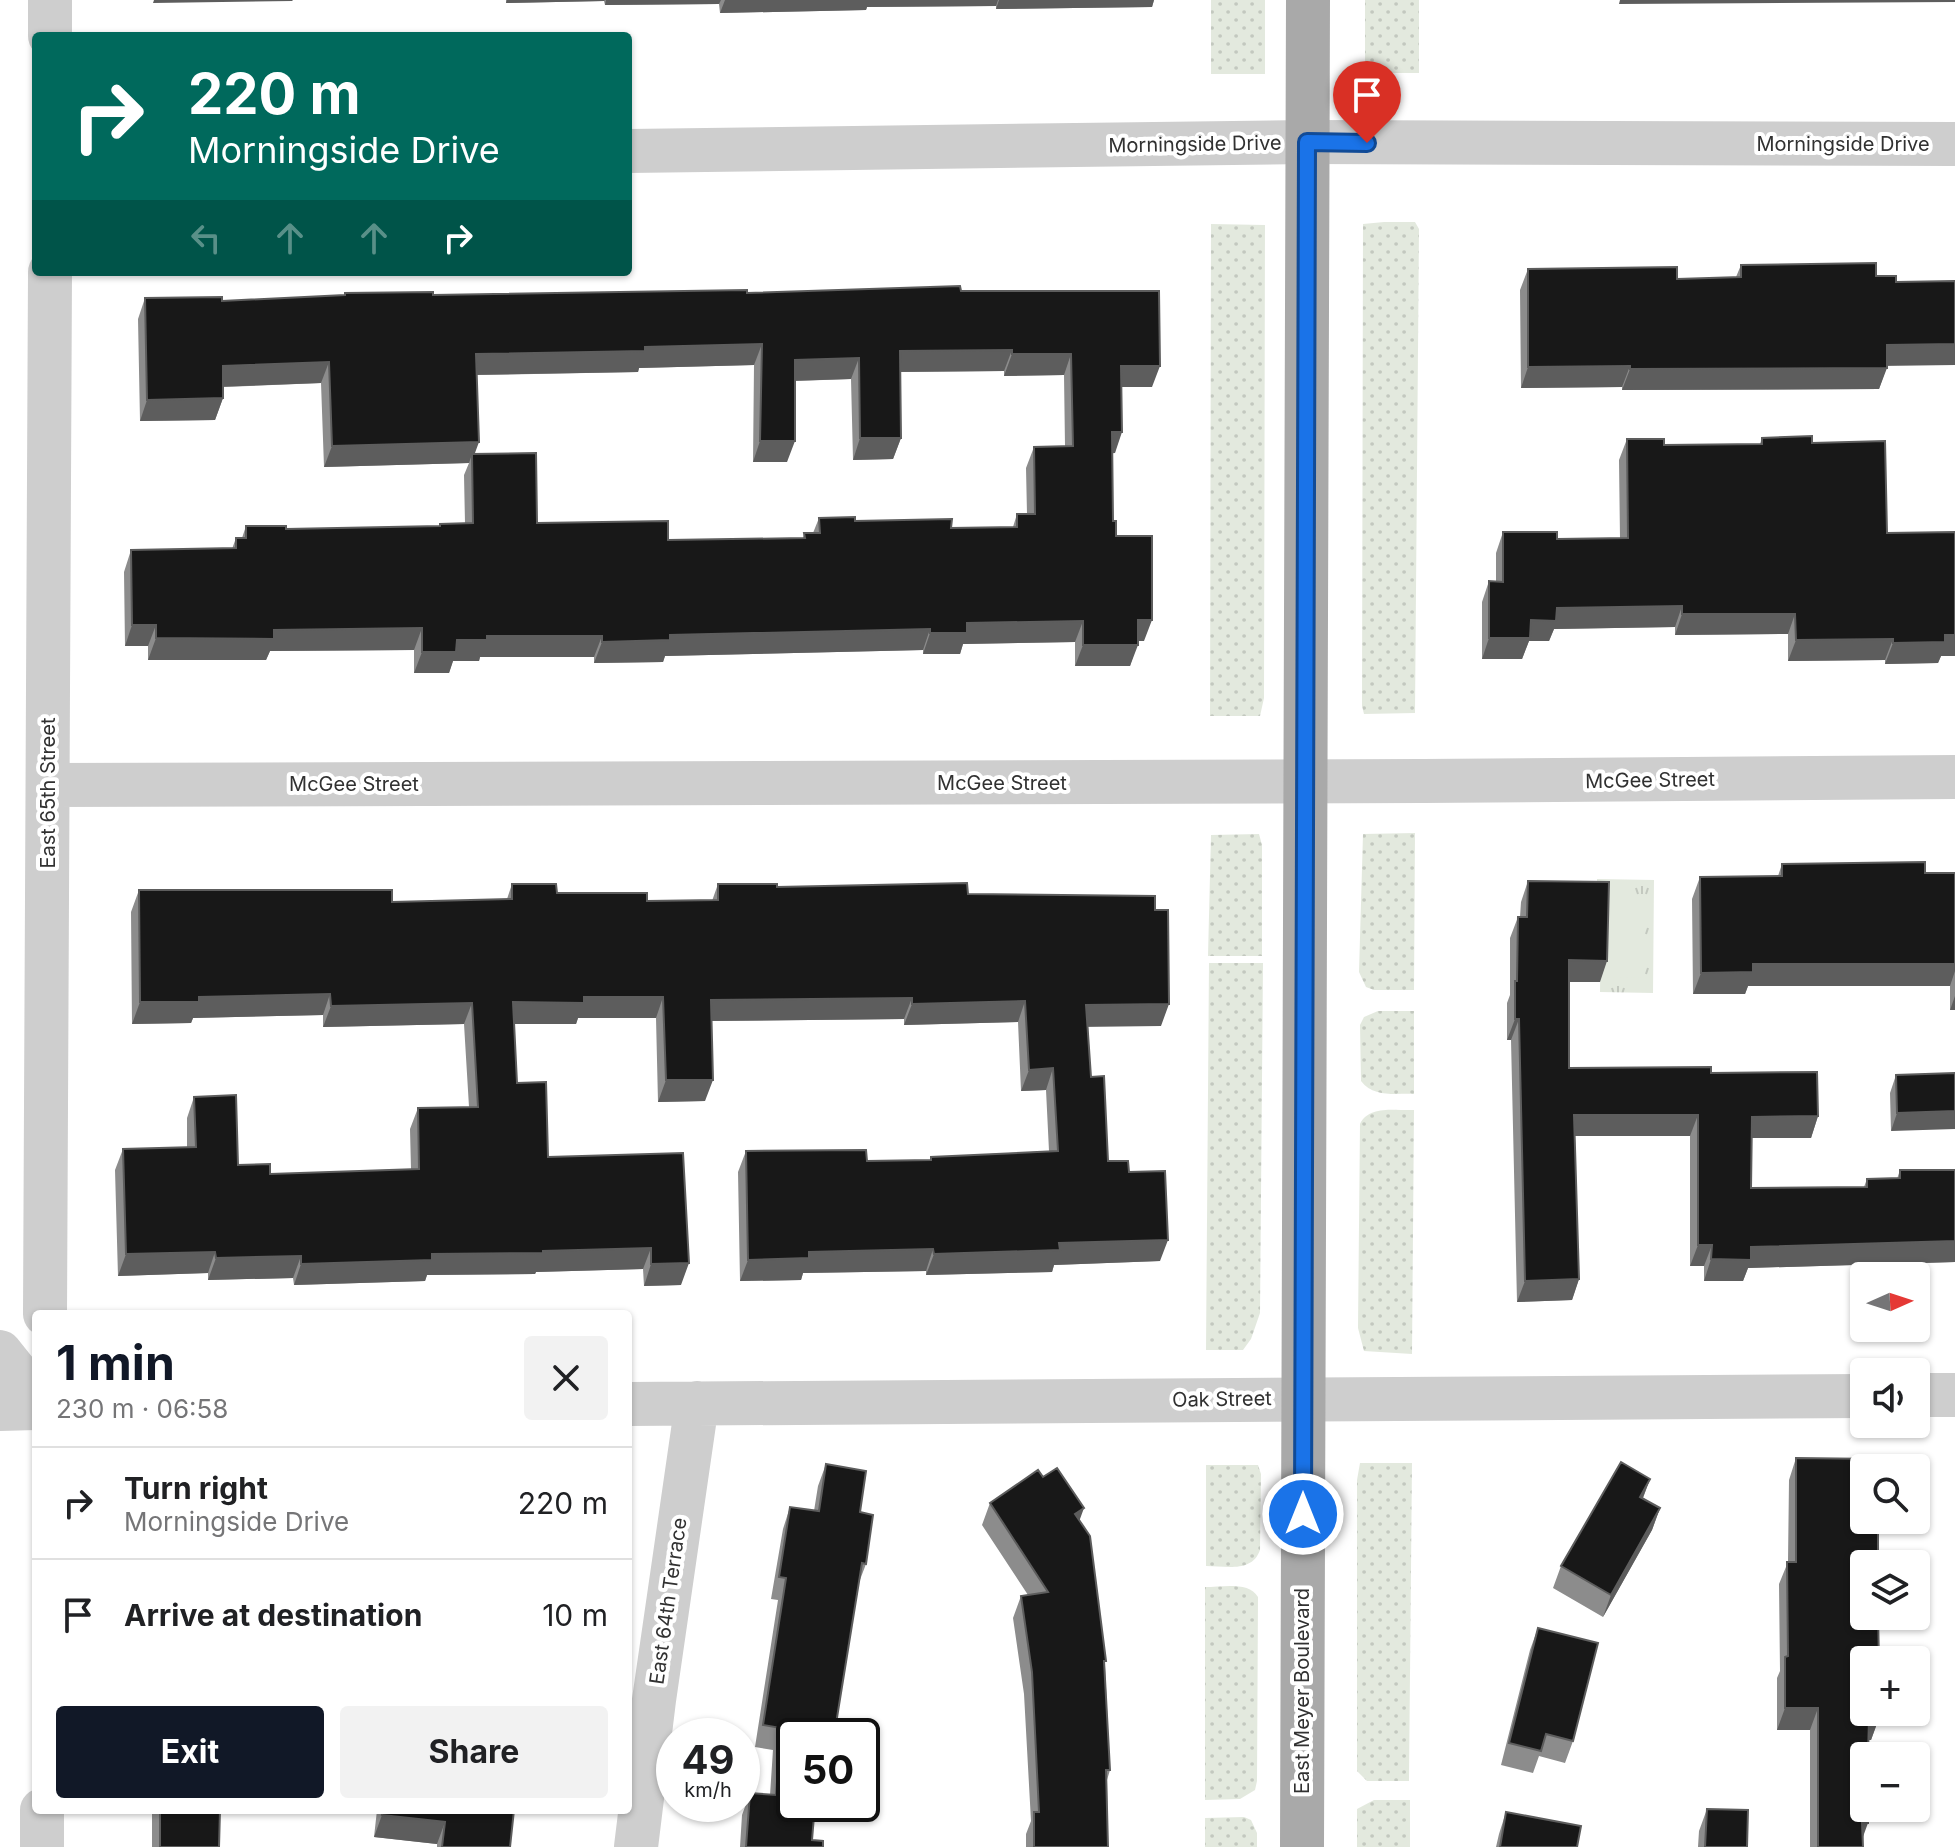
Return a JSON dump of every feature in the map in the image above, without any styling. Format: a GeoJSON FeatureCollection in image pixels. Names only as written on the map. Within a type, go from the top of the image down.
{"type":"FeatureCollection","features":[{"type":"Feature","properties":{"kind":"main road","name":"East Meyer Boulevard"},"geometry":{"type":"LineString","coordinates":[[1302,1847],[1308,0]]}},
{"type":"Feature","properties":{"kind":"street"},"geometry":{"type":"LineString","coordinates":[[50,0],[50,32]]}},
{"type":"Feature","properties":{"kind":"street","name":"Morningside Drive"},"geometry":{"type":"LineString","coordinates":[[632,151],[1307,142],[1955,144]]}},
{"type":"Feature","properties":{"kind":"street","name":"East 65th Street"},"geometry":{"type":"LineString","coordinates":[[45,1310],[50,276]]}},
{"type":"Feature","properties":{"kind":"street","name":"McGee Street"},"geometry":{"type":"LineString","coordinates":[[49,785],[1955,777]]}},
{"type":"Feature","properties":{"kind":"street"},"geometry":{"type":"LineString","coordinates":[[0,1352],[32,1392]]}},
{"type":"Feature","properties":{"kind":"street"},"geometry":{"type":"LineString","coordinates":[[1930,1395],[1955,1395]]}},
{"type":"Feature","properties":{"kind":"street","name":"Oak Street"},"geometry":{"type":"LineString","coordinates":[[632,1404],[1850,1396]]}},
{"type":"Feature","properties":{"kind":"street","name":"East 64th Terrace"},"geometry":{"type":"LineString","coordinates":[[636,1847],[697,1403]]}},
{"type":"Feature","properties":{"kind":"street"},"geometry":{"type":"LineString","coordinates":[[0,1409],[32,1408]]}},
{"type":"Feature","properties":{"kind":"street"},"geometry":{"type":"LineString","coordinates":[[42,1814],[42,1847]]}},
{"type":"Feature","properties":{"kind":"green space"},"geometry":{"type":"Polygon","coordinates":[[[1211,0],[1265,0],[1265,74],[1211,74],[1211,0]]]}},
{"type":"Feature","properties":{"kind":"green space"},"geometry":{"type":"Polygon","coordinates":[[[1365,0],[1419,0],[1419,73],[1365,73],[1365,0]]]}},
{"type":"Feature","properties":{"kind":"green space"},"geometry":{"type":"Polygon","coordinates":[[[1415,222],[1419,229],[1415,713],[1364,714],[1363,224],[1415,222]]]}},
{"type":"Feature","properties":{"kind":"green space"},"geometry":{"type":"Polygon","coordinates":[[[1211,224],[1265,225],[1264,698],[1260,716],[1210,716],[1211,224]]]}},
{"type":"Feature","properties":{"kind":"green space"},"geometry":{"type":"Polygon","coordinates":[[[1415,833],[1414,990],[1374,990],[1366,987],[1359,972],[1363,834],[1415,833]]]}},
{"type":"Feature","properties":{"kind":"green space"},"geometry":{"type":"Polygon","coordinates":[[[1259,834],[1262,845],[1262,956],[1208,956],[1211,835],[1259,834]]]}},
{"type":"Feature","properties":{"kind":"green space"},"geometry":{"type":"Polygon","coordinates":[[[1597,879],[1654,880],[1653,993],[1600,992],[1601,904],[1597,903],[1597,879]]]}},
{"type":"Feature","properties":{"kind":"green space"},"geometry":{"type":"Polygon","coordinates":[[[1604,895],[1644,895],[1644,978],[1604,977],[1604,895]]]}},
{"type":"Feature","properties":{"kind":"green space"},"geometry":{"type":"Polygon","coordinates":[[[1209,963],[1263,963],[1260,1313],[1251,1339],[1243,1350],[1206,1350],[1209,963]]]}},
{"type":"Feature","properties":{"kind":"green space"},"geometry":{"type":"Polygon","coordinates":[[[1378,1011],[1414,1011],[1414,1094],[1378,1092],[1361,1081],[1360,1025],[1364,1017],[1378,1011]]]}},
{"type":"Feature","properties":{"kind":"green space"},"geometry":{"type":"Polygon","coordinates":[[[1414,1110],[1412,1354],[1364,1351],[1358,1328],[1360,1124],[1376,1111],[1414,1110]]]}},
{"type":"Feature","properties":{"kind":"green space"},"geometry":{"type":"Polygon","coordinates":[[[1360,1463],[1412,1463],[1409,1781],[1367,1781],[1357,1771],[1357,1480],[1360,1463]]]}},
{"type":"Feature","properties":{"kind":"green space"},"geometry":{"type":"Polygon","coordinates":[[[1206,1465],[1258,1465],[1261,1474],[1260,1550],[1245,1565],[1206,1566],[1206,1465]]]}},
{"type":"Feature","properties":{"kind":"green space"},"geometry":{"type":"Polygon","coordinates":[[[1205,1587],[1242,1587],[1258,1597],[1257,1781],[1255,1790],[1240,1799],[1205,1800],[1205,1587]]]}},
{"type":"Feature","properties":{"kind":"green space"},"geometry":{"type":"Polygon","coordinates":[[[1374,1800],[1410,1800],[1410,1847],[1357,1847],[1357,1809],[1374,1800]]]}},
{"type":"Feature","properties":{"kind":"green space"},"geometry":{"type":"Polygon","coordinates":[[[1244,1817],[1251,1820],[1257,1833],[1257,1847],[1205,1847],[1205,1818],[1244,1817]]]}},
{"type":"Feature","properties":{"kind":"building"},"geometry":{"type":"Polygon","coordinates":[[[1876,263],[1876,276],[1896,276],[1896,282],[1955,281],[1955,344],[1887,345],[1887,368],[1528,367],[1528,269],[1677,267],[1677,279],[1741,277],[1741,265],[1876,263]]]}},
{"type":"Feature","properties":{"kind":"building"},"geometry":{"type":"Polygon","coordinates":[[[960,286],[961,291],[1159,291],[1160,366],[1121,366],[1122,432],[1112,432],[1113,521],[1116,521],[1116,536],[1152,536],[1152,620],[1138,620],[1138,645],[1083,645],[1083,621],[967,623],[967,633],[930,633],[930,629],[670,635],[670,640],[602,642],[602,636],[487,636],[487,640],[457,640],[456,652],[422,652],[422,628],[274,630],[274,639],[156,638],[156,625],[132,625],[131,550],[236,548],[236,538],[246,538],[246,526],[286,526],[286,529],[473,523],[472,454],[536,453],[537,523],[668,521],[668,540],[805,538],[804,533],[820,533],[819,518],[855,517],[855,521],[952,519],[951,528],[1017,527],[1017,514],[1035,514],[1034,447],[1073,446],[1071,354],[1012,354],[1012,350],[900,351],[901,438],[860,438],[859,358],[795,360],[795,441],[760,441],[762,344],[645,347],[645,351],[476,354],[479,442],[332,446],[329,362],[223,366],[223,398],[147,400],[145,298],[222,297],[222,301],[345,293],[433,292],[433,295],[747,290],[747,293],[960,286]]]}},
{"type":"Feature","properties":{"kind":"building"},"geometry":{"type":"Polygon","coordinates":[[[1812,436],[1812,443],[1885,441],[1887,533],[1955,532],[1955,635],[1945,635],[1945,642],[1796,640],[1795,614],[1682,614],[1682,606],[1557,608],[1556,621],[1531,620],[1530,638],[1489,638],[1489,581],[1503,582],[1503,532],[1557,532],[1557,539],[1628,538],[1627,439],[1664,439],[1664,445],[1762,444],[1762,438],[1812,436]]]}},
{"type":"Feature","properties":{"kind":"building"},"geometry":{"type":"Polygon","coordinates":[[[1925,862],[1925,873],[1955,873],[1955,964],[1753,964],[1753,972],[1701,973],[1700,877],[1782,876],[1782,864],[1925,862]]]}},
{"type":"Feature","properties":{"kind":"building"},"geometry":{"type":"Polygon","coordinates":[[[1528,881],[1609,882],[1607,961],[1569,960],[1569,1068],[1711,1067],[1711,1073],[1817,1072],[1818,1116],[1752,1117],[1751,1188],[1867,1187],[1867,1179],[1900,1178],[1900,1170],[1955,1170],[1955,1241],[1751,1247],[1751,1260],[1711,1259],[1712,1245],[1698,1245],[1698,1115],[1574,1115],[1579,1279],[1525,1281],[1519,1019],[1515,1019],[1515,981],[1518,917],[1527,917],[1528,881]]]}},
{"type":"Feature","properties":{"kind":"building"},"geometry":{"type":"Polygon","coordinates":[[[967,883],[968,894],[1155,896],[1155,910],[1168,910],[1169,1004],[1086,1005],[1091,1077],[1104,1076],[1108,1161],[1128,1161],[1129,1172],[1165,1171],[1168,1240],[1059,1243],[1060,1250],[934,1254],[933,1249],[809,1252],[809,1258],[748,1260],[746,1151],[866,1150],[867,1161],[1058,1151],[1053,1068],[1029,1070],[1025,1001],[912,1004],[912,998],[711,1000],[713,1080],[666,1080],[663,997],[584,997],[584,1003],[513,1002],[517,1083],[546,1082],[548,1157],[683,1153],[689,1263],[651,1264],[651,1248],[432,1254],[432,1260],[301,1264],[301,1256],[216,1258],[215,1252],[126,1254],[123,1149],[196,1147],[194,1097],[236,1095],[238,1165],[270,1164],[270,1174],[419,1169],[418,1108],[478,1107],[472,1003],[331,1006],[330,994],[199,997],[199,1002],[140,1002],[139,890],[392,890],[392,902],[512,899],[512,884],[556,884],[557,893],[647,893],[647,901],[718,900],[718,884],[777,884],[777,887],[967,883]]]}},
{"type":"Feature","properties":{"kind":"building"},"geometry":{"type":"Polygon","coordinates":[[[1955,1073],[1955,1111],[1897,1113],[1896,1075],[1955,1073]]]}},
{"type":"Feature","properties":{"kind":"building"},"geometry":{"type":"Polygon","coordinates":[[[1796,1458],[1850,1459],[1850,1534],[1878,1534],[1878,1550],[1850,1550],[1850,1630],[1878,1630],[1879,1646],[1850,1646],[1850,1726],[1869,1726],[1868,1742],[1850,1742],[1850,1822],[1868,1822],[1862,1823],[1863,1847],[1818,1847],[1818,1708],[1785,1708],[1787,1562],[1796,1562],[1796,1458]]]}},
{"type":"Feature","properties":{"kind":"building"},"geometry":{"type":"Polygon","coordinates":[[[1621,1462],[1650,1479],[1640,1497],[1660,1508],[1611,1595],[1561,1566],[1621,1462]]]}},
{"type":"Feature","properties":{"kind":"building"},"geometry":{"type":"Polygon","coordinates":[[[826,1464],[866,1471],[860,1512],[873,1515],[866,1564],[862,1563],[837,1718],[776,1718],[776,1727],[763,1725],[786,1578],[779,1577],[790,1507],[819,1511],[826,1464]]]}},
{"type":"Feature","properties":{"kind":"building"},"geometry":{"type":"Polygon","coordinates":[[[1057,1468],[1084,1508],[1075,1514],[1090,1536],[1106,1661],[1110,1770],[1106,1770],[1108,1847],[1034,1847],[1034,1812],[1039,1812],[1032,1672],[1021,1596],[1048,1592],[990,1503],[1038,1470],[1043,1477],[1057,1468]]]}},
{"type":"Feature","properties":{"kind":"building"},"geometry":{"type":"Polygon","coordinates":[[[1538,1628],[1598,1643],[1573,1741],[1546,1734],[1541,1751],[1509,1743],[1538,1628]]]}},
{"type":"Feature","properties":{"kind":"building"},"geometry":{"type":"Polygon","coordinates":[[[760,1794],[776,1795],[776,1822],[814,1822],[812,1840],[823,1841],[823,1847],[746,1847],[748,1822],[760,1822],[760,1794]]]}},
{"type":"Feature","properties":{"kind":"building"},"geometry":{"type":"Polygon","coordinates":[[[1707,1809],[1748,1810],[1747,1847],[1705,1847],[1707,1809]]]}},
{"type":"Feature","properties":{"kind":"building"},"geometry":{"type":"Polygon","coordinates":[[[1506,1812],[1581,1826],[1577,1847],[1500,1847],[1506,1812]]]}},
{"type":"Feature","properties":{"kind":"building"},"geometry":{"type":"Polygon","coordinates":[[[160,1814],[220,1814],[219,1847],[160,1847],[160,1814]]]}},
{"type":"Feature","properties":{"kind":"building"},"geometry":{"type":"Polygon","coordinates":[[[514,1814],[510,1847],[442,1847],[445,1822],[382,1815],[514,1814]]]}},
{"type":"Feature","properties":{"kind":"route"},"geometry":{"type":"LineString","coordinates":[[1303,1514],[1307,142],[1367,143]]}}]}
